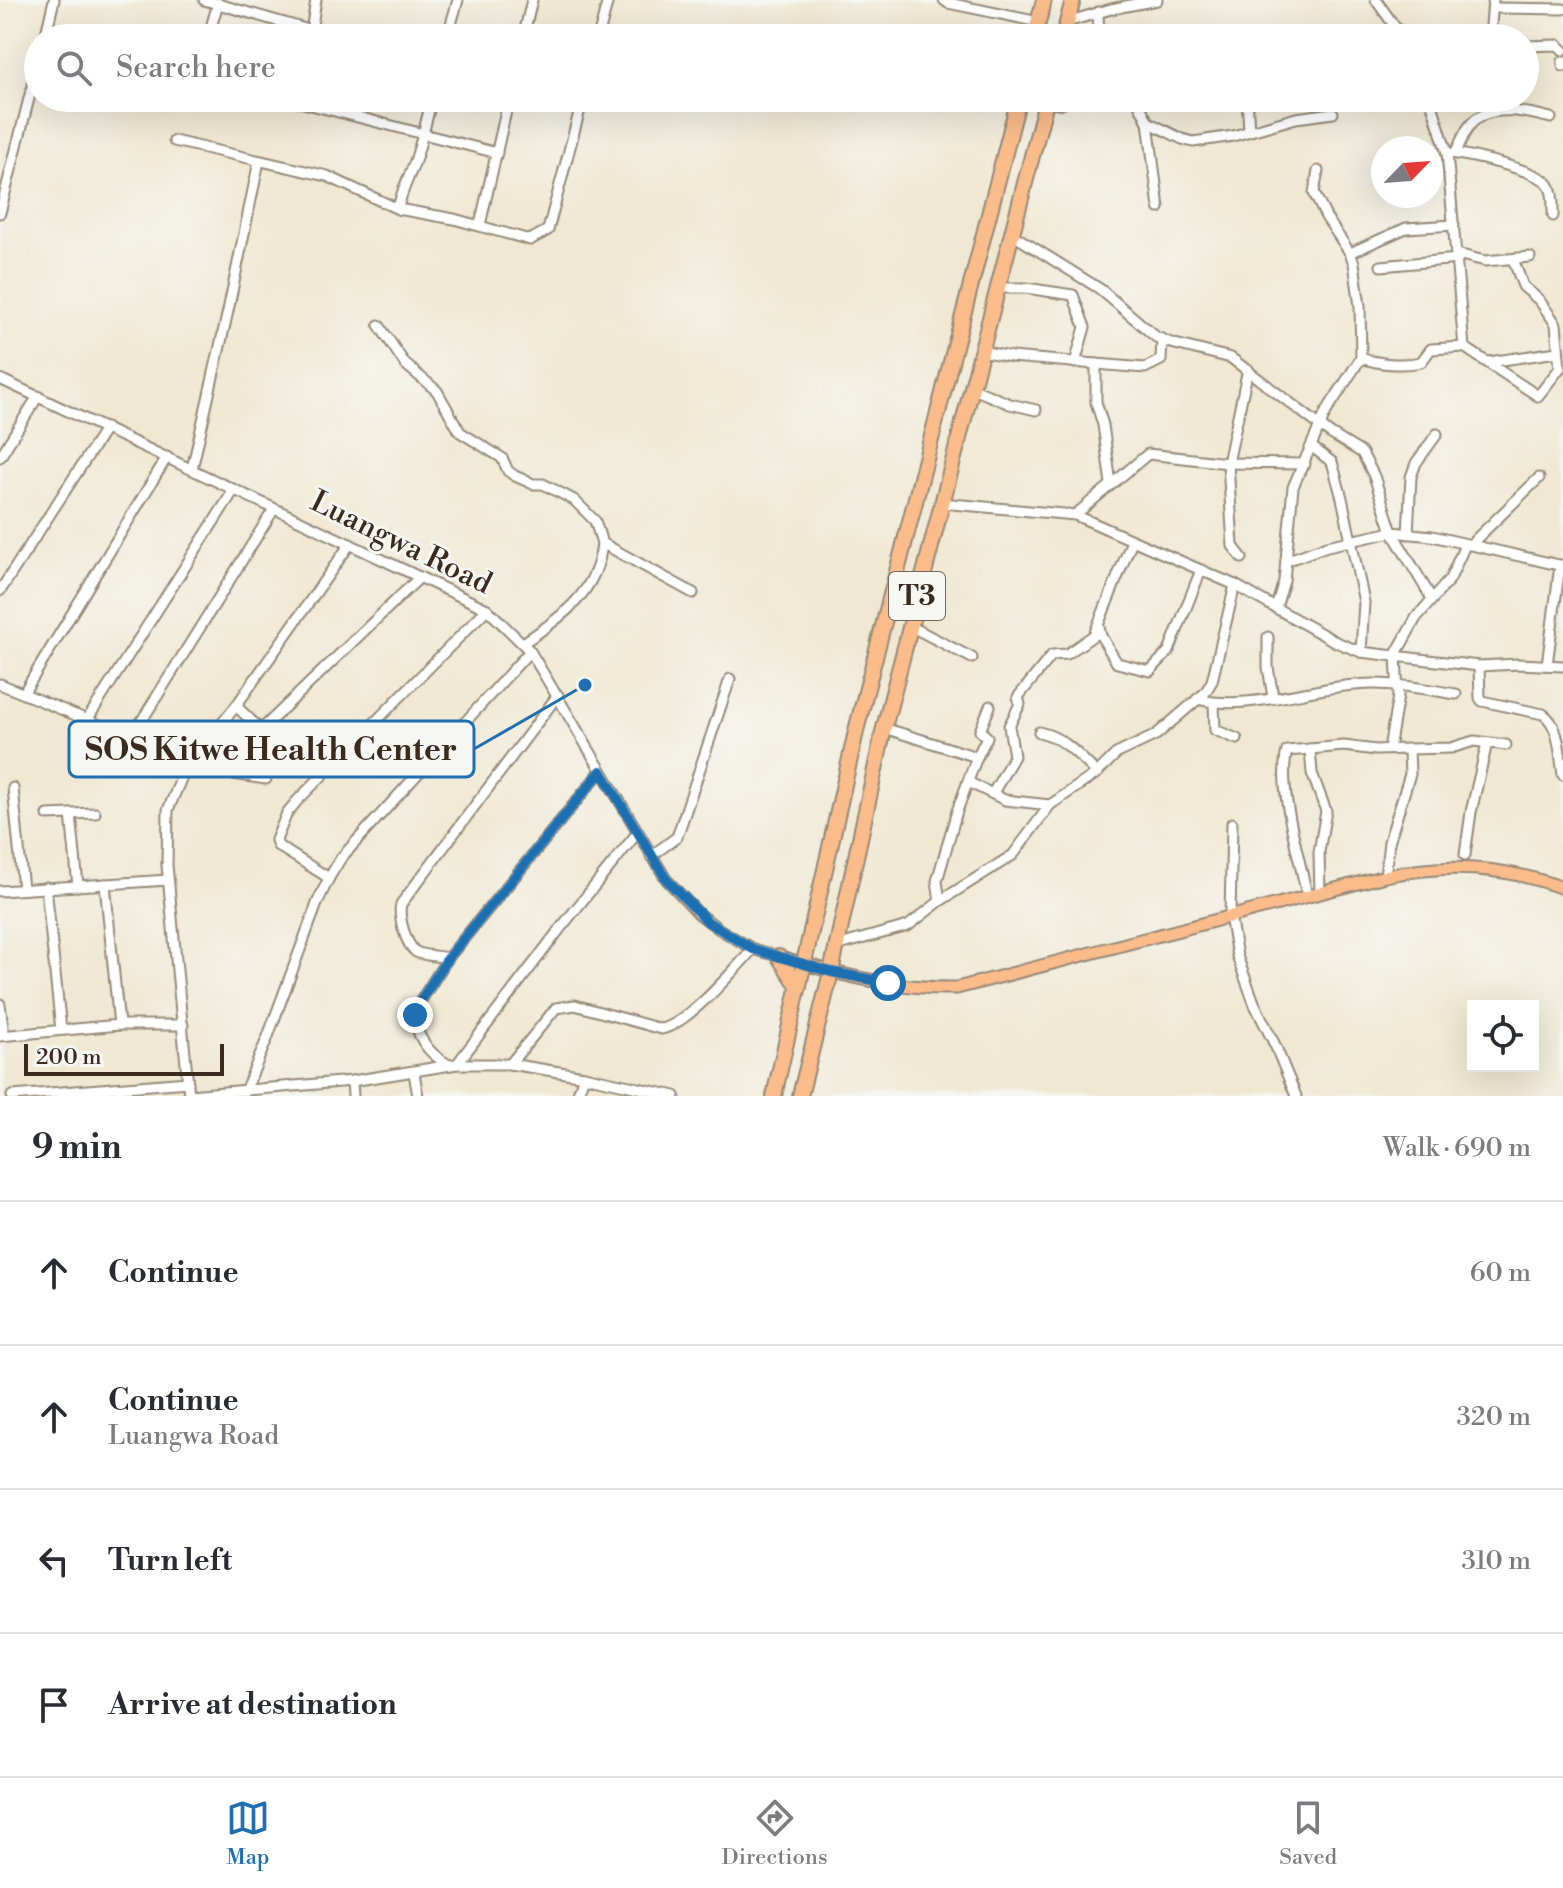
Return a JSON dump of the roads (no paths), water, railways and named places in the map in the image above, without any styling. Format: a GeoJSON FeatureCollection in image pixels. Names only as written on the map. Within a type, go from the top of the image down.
{"type":"FeatureCollection","features":[{"type":"Feature","properties":{"kind":"highway"},"geometry":{"type":"LineString","coordinates":[[1039,22],[1044,0]]}},
{"type":"Feature","properties":{"kind":"highway"},"geometry":{"type":"LineString","coordinates":[[1067,22],[1073,0]]}},
{"type":"Feature","properties":{"kind":"highway","name":"T3"},"geometry":{"type":"LineString","coordinates":[[774,1096],[857,727],[1015,112]]}},
{"type":"Feature","properties":{"kind":"highway","name":"T3"},"geometry":{"type":"LineString","coordinates":[[800,1096],[831,972],[884,728],[1043,112]]}},
{"type":"Feature","properties":{"kind":"highway"},"geometry":{"type":"LineString","coordinates":[[799,987],[779,957],[792,955],[809,941]]}},
{"type":"Feature","properties":{"kind":"main road","name":"Luangwa Road"},"geometry":{"type":"LineString","coordinates":[[805,964],[888,983],[933,989],[957,988],[1385,876],[1435,867],[1519,874],[1563,888]]}},
{"type":"Feature","properties":{"kind":"street"},"geometry":{"type":"LineString","coordinates":[[49,24],[54,0]]}},
{"type":"Feature","properties":{"kind":"street"},"geometry":{"type":"LineString","coordinates":[[204,0],[281,24]]}},
{"type":"Feature","properties":{"kind":"street"},"geometry":{"type":"LineString","coordinates":[[312,24],[316,0]]}},
{"type":"Feature","properties":{"kind":"street"},"geometry":{"type":"LineString","coordinates":[[451,24],[458,0]]}},
{"type":"Feature","properties":{"kind":"street"},"geometry":{"type":"LineString","coordinates":[[526,24],[532,0]]}},
{"type":"Feature","properties":{"kind":"street"},"geometry":{"type":"LineString","coordinates":[[602,24],[608,0]]}},
{"type":"Feature","properties":{"kind":"street"},"geometry":{"type":"LineString","coordinates":[[944,0],[1039,22]]}},
{"type":"Feature","properties":{"kind":"street"},"geometry":{"type":"LineString","coordinates":[[1067,22],[1157,0]]}},
{"type":"Feature","properties":{"kind":"street"},"geometry":{"type":"LineString","coordinates":[[1376,0],[1393,24]]}},
{"type":"Feature","properties":{"kind":"street"},"geometry":{"type":"LineString","coordinates":[[212,24],[218,3]]}},
{"type":"Feature","properties":{"kind":"street"},"geometry":{"type":"LineString","coordinates":[[1491,24],[1493,4],[1563,9]]}},
{"type":"Feature","properties":{"kind":"street"},"geometry":{"type":"LineString","coordinates":[[1098,12],[1098,24]]}},
{"type":"Feature","properties":{"kind":"street"},"geometry":{"type":"LineString","coordinates":[[1539,46],[1558,45],[1563,50]]}},
{"type":"Feature","properties":{"kind":"street"},"geometry":{"type":"LineString","coordinates":[[0,213],[26,112]]}},
{"type":"Feature","properties":{"kind":"street"},"geometry":{"type":"LineString","coordinates":[[341,112],[497,153]]}},
{"type":"Feature","properties":{"kind":"street"},"geometry":{"type":"LineString","coordinates":[[398,209],[401,187],[411,172],[429,112]]}},
{"type":"Feature","properties":{"kind":"street"},"geometry":{"type":"LineString","coordinates":[[480,225],[506,112]]}},
{"type":"Feature","properties":{"kind":"street"},"geometry":{"type":"LineString","coordinates":[[174,141],[327,176],[398,209],[480,225],[525,240],[548,230],[579,112]]}},
{"type":"Feature","properties":{"kind":"street"},"geometry":{"type":"LineString","coordinates":[[1143,112],[1148,122],[1159,208]]}},
{"type":"Feature","properties":{"kind":"street"},"geometry":{"type":"LineString","coordinates":[[1248,112],[1249,131]]}},
{"type":"Feature","properties":{"kind":"street"},"geometry":{"type":"LineString","coordinates":[[1436,112],[1452,153],[1454,225],[1464,347]]}},
{"type":"Feature","properties":{"kind":"street"},"geometry":{"type":"LineString","coordinates":[[1452,153],[1471,124],[1486,114],[1520,112],[1551,118]]}},
{"type":"Feature","properties":{"kind":"street"},"geometry":{"type":"LineString","coordinates":[[1148,122],[1193,142],[1333,113]]}},
{"type":"Feature","properties":{"kind":"street"},"geometry":{"type":"LineString","coordinates":[[1452,153],[1509,166],[1543,179],[1551,187],[1553,216]]}},
{"type":"Feature","properties":{"kind":"street"},"geometry":{"type":"LineString","coordinates":[[192,469],[259,161]]}},
{"type":"Feature","properties":{"kind":"street"},"geometry":{"type":"LineString","coordinates":[[1276,607],[1284,581],[1292,494],[1319,425],[1361,358],[1360,306],[1350,253],[1314,193],[1318,171]]}},
{"type":"Feature","properties":{"kind":"street"},"geometry":{"type":"LineString","coordinates":[[1350,253],[1406,228],[1454,225]]}},
{"type":"Feature","properties":{"kind":"street"},"geometry":{"type":"LineString","coordinates":[[1010,233],[1100,289],[1142,327],[1162,339],[1222,355],[1248,369],[1319,425],[1358,450],[1367,459],[1392,532],[1432,599]]}},
{"type":"Feature","properties":{"kind":"street"},"geometry":{"type":"LineString","coordinates":[[1381,266],[1457,257],[1485,261],[1530,257]]}},
{"type":"Feature","properties":{"kind":"street"},"geometry":{"type":"LineString","coordinates":[[1361,358],[1410,364],[1421,362],[1431,349],[1464,347],[1538,396],[1559,370],[1556,324],[1539,300],[1523,286],[1513,259]]}},
{"type":"Feature","properties":{"kind":"street"},"geometry":{"type":"LineString","coordinates":[[996,288],[1026,288],[1073,295],[1085,327],[1075,363]]}},
{"type":"Feature","properties":{"kind":"street"},"geometry":{"type":"LineString","coordinates":[[245,1091],[273,1025],[318,901],[341,858],[526,647],[580,599],[596,570],[602,543],[595,521],[574,500],[543,484],[533,484],[515,476],[508,471],[502,458],[460,432],[437,391],[405,364],[379,325]]}},
{"type":"Feature","properties":{"kind":"street"},"geometry":{"type":"LineString","coordinates":[[981,351],[1011,357],[1132,368],[1156,365],[1162,356],[1162,339]]}},
{"type":"Feature","properties":{"kind":"street"},"geometry":{"type":"LineString","coordinates":[[1489,362],[1557,352]]}},
{"type":"Feature","properties":{"kind":"street"},"geometry":{"type":"LineString","coordinates":[[1096,364],[1096,402],[1103,425],[1111,484]]}},
{"type":"Feature","properties":{"kind":"street"},"geometry":{"type":"LineString","coordinates":[[1242,558],[1233,546],[1228,463],[1248,369]]}},
{"type":"Feature","properties":{"kind":"street","name":"Luangwa Road"},"geometry":{"type":"LineString","coordinates":[[0,379],[487,609],[526,647],[558,695],[666,879],[699,914],[719,929],[753,949],[805,964]]}},
{"type":"Feature","properties":{"kind":"street"},"geometry":{"type":"LineString","coordinates":[[971,388],[1010,404],[1036,410]]}},
{"type":"Feature","properties":{"kind":"street"},"geometry":{"type":"LineString","coordinates":[[2,450],[38,396]]}},
{"type":"Feature","properties":{"kind":"street"},"geometry":{"type":"LineString","coordinates":[[0,591],[106,428]]}},
{"type":"Feature","properties":{"kind":"street"},"geometry":{"type":"LineString","coordinates":[[1408,534],[1411,477],[1416,463],[1437,434]]}},
{"type":"Feature","properties":{"kind":"street"},"geometry":{"type":"LineString","coordinates":[[1312,447],[1332,462],[1364,602],[1361,652]]}},
{"type":"Feature","properties":{"kind":"street"},"geometry":{"type":"LineString","coordinates":[[1075,515],[1148,454],[1228,463],[1305,464]]}},
{"type":"Feature","properties":{"kind":"street"},"geometry":{"type":"LineString","coordinates":[[23,694],[167,457]]}},
{"type":"Feature","properties":{"kind":"street"},"geometry":{"type":"LineString","coordinates":[[1389,749],[1398,696],[1396,654],[1416,618],[1450,579],[1468,545],[1539,478]]}},
{"type":"Feature","properties":{"kind":"street"},"geometry":{"type":"LineString","coordinates":[[87,720],[234,490]]}},
{"type":"Feature","properties":{"kind":"street"},"geometry":{"type":"LineString","coordinates":[[941,503],[1075,515],[1235,585],[1336,642],[1361,652],[1479,666],[1563,666]]}},
{"type":"Feature","properties":{"kind":"street"},"geometry":{"type":"LineString","coordinates":[[131,738],[274,509]]}},
{"type":"Feature","properties":{"kind":"street"},"geometry":{"type":"LineString","coordinates":[[1286,561],[1318,548],[1392,532],[1432,536],[1561,566],[1547,665]]}},
{"type":"Feature","properties":{"kind":"street"},"geometry":{"type":"LineString","coordinates":[[993,793],[1014,756],[1009,726],[1020,704],[1018,697],[1052,655],[1067,654],[1094,635],[1132,541]]}},
{"type":"Feature","properties":{"kind":"street"},"geometry":{"type":"LineString","coordinates":[[602,543],[693,593]]}},
{"type":"Feature","properties":{"kind":"street"},"geometry":{"type":"LineString","coordinates":[[350,544],[236,706],[186,767],[168,810],[168,880],[189,1096],[294,1091],[454,1065],[510,1064],[584,1076],[634,1091],[675,1096]]}},
{"type":"Feature","properties":{"kind":"street"},"geometry":{"type":"LineString","coordinates":[[1099,627],[1115,662],[1150,671],[1169,651],[1201,570]]}},
{"type":"Feature","properties":{"kind":"street"},"geometry":{"type":"LineString","coordinates":[[236,706],[263,728],[420,577]]}},
{"type":"Feature","properties":{"kind":"street"},"geometry":{"type":"LineString","coordinates":[[836,946],[905,928],[940,901],[1013,855],[1050,805],[1097,773],[1116,754],[1156,735],[1197,699],[1212,681],[1235,585]]}},
{"type":"Feature","properties":{"kind":"street"},"geometry":{"type":"LineString","coordinates":[[329,878],[278,846],[276,840],[287,813],[487,609]]}},
{"type":"Feature","properties":{"kind":"street"},"geometry":{"type":"LineString","coordinates":[[910,626],[972,658]]}},
{"type":"Feature","properties":{"kind":"street"},"geometry":{"type":"LineString","coordinates":[[1268,637],[1268,667],[1273,697]]}},
{"type":"Feature","properties":{"kind":"street"},"geometry":{"type":"LineString","coordinates":[[1479,666],[1482,701],[1543,714],[1549,718],[1555,729],[1563,775]]}},
{"type":"Feature","properties":{"kind":"street"},"geometry":{"type":"LineString","coordinates":[[651,856],[677,837],[730,679]]}},
{"type":"Feature","properties":{"kind":"street"},"geometry":{"type":"LineString","coordinates":[[0,684],[131,738],[186,767],[266,779]]}},
{"type":"Feature","properties":{"kind":"street"},"geometry":{"type":"LineString","coordinates":[[1197,699],[1214,703],[1374,684],[1456,694]]}},
{"type":"Feature","properties":{"kind":"street"},"geometry":{"type":"LineString","coordinates":[[448,958],[417,952],[409,943],[399,911],[401,904],[558,695]]}},
{"type":"Feature","properties":{"kind":"street"},"geometry":{"type":"LineString","coordinates":[[1214,703],[1215,730],[1237,739]]}},
{"type":"Feature","properties":{"kind":"street"},"geometry":{"type":"LineString","coordinates":[[940,901],[937,881],[957,811],[987,737],[980,731],[990,706]]}},
{"type":"Feature","properties":{"kind":"street"},"geometry":{"type":"LineString","coordinates":[[884,728],[977,757]]}},
{"type":"Feature","properties":{"kind":"street"},"geometry":{"type":"LineString","coordinates":[[1039,732],[1052,735],[1073,749],[1097,773]]}},
{"type":"Feature","properties":{"kind":"street"},"geometry":{"type":"LineString","coordinates":[[1314,895],[1290,820],[1287,751],[1344,746],[1376,750],[1451,748],[1474,741],[1506,745]]}},
{"type":"Feature","properties":{"kind":"street"},"geometry":{"type":"LineString","coordinates":[[1465,855],[1471,812],[1487,743]]}},
{"type":"Feature","properties":{"kind":"street"},"geometry":{"type":"LineString","coordinates":[[1310,749],[1312,773],[1326,811],[1314,895]]}},
{"type":"Feature","properties":{"kind":"street"},"geometry":{"type":"LineString","coordinates":[[1385,876],[1389,842],[1410,774],[1409,749]]}},
{"type":"Feature","properties":{"kind":"street"},"geometry":{"type":"LineString","coordinates":[[454,1065],[433,1057],[422,1039],[416,1008],[448,958],[601,771]]}},
{"type":"Feature","properties":{"kind":"street"},"geometry":{"type":"LineString","coordinates":[[968,782],[1005,800],[1050,805]]}},
{"type":"Feature","properties":{"kind":"street"},"geometry":{"type":"LineString","coordinates":[[13,788],[23,889]]}},
{"type":"Feature","properties":{"kind":"street"},"geometry":{"type":"LineString","coordinates":[[48,815],[95,813]]}},
{"type":"Feature","properties":{"kind":"street"},"geometry":{"type":"LineString","coordinates":[[71,814],[78,886]]}},
{"type":"Feature","properties":{"kind":"street"},"geometry":{"type":"LineString","coordinates":[[1232,823],[1230,916],[1237,956],[1255,1005],[1296,1096]]}},
{"type":"Feature","properties":{"kind":"street"},"geometry":{"type":"LineString","coordinates":[[454,1065],[638,832]]}},
{"type":"Feature","properties":{"kind":"street"},"geometry":{"type":"LineString","coordinates":[[0,891],[168,880]]}},
{"type":"Feature","properties":{"kind":"street"},"geometry":{"type":"LineString","coordinates":[[105,884],[119,1025]]}},
{"type":"Feature","properties":{"kind":"street"},"geometry":{"type":"LineString","coordinates":[[46,887],[61,1030]]}},
{"type":"Feature","properties":{"kind":"street"},"geometry":{"type":"LineString","coordinates":[[510,1064],[556,1008],[575,1005],[661,1029],[672,1026],[714,992],[753,949]]}},
{"type":"Feature","properties":{"kind":"street"},"geometry":{"type":"LineString","coordinates":[[0,1004],[2,1035],[119,1025],[183,1025]]}},
{"type":"Feature","properties":{"kind":"street"},"geometry":{"type":"LineString","coordinates":[[414,1073],[418,1096]]}},
{"type":"Feature","properties":{"kind":"street"},"geometry":{"type":"LineString","coordinates":[[577,1096],[584,1076]]}},
{"type":"Feature","properties":{"kind":"street"},"geometry":{"type":"LineString","coordinates":[[352,1081],[353,1096]]}},
{"type":"Feature","properties":{"kind":"street"},"geometry":{"type":"LineString","coordinates":[[12,1096],[129,1091],[188,1082]]}},
{"type":"Feature","properties":{"kind":"place","name":"SOS Kitwe Health Center"},"geometry":{"type":"Point","coordinates":[585,685]}}]}
